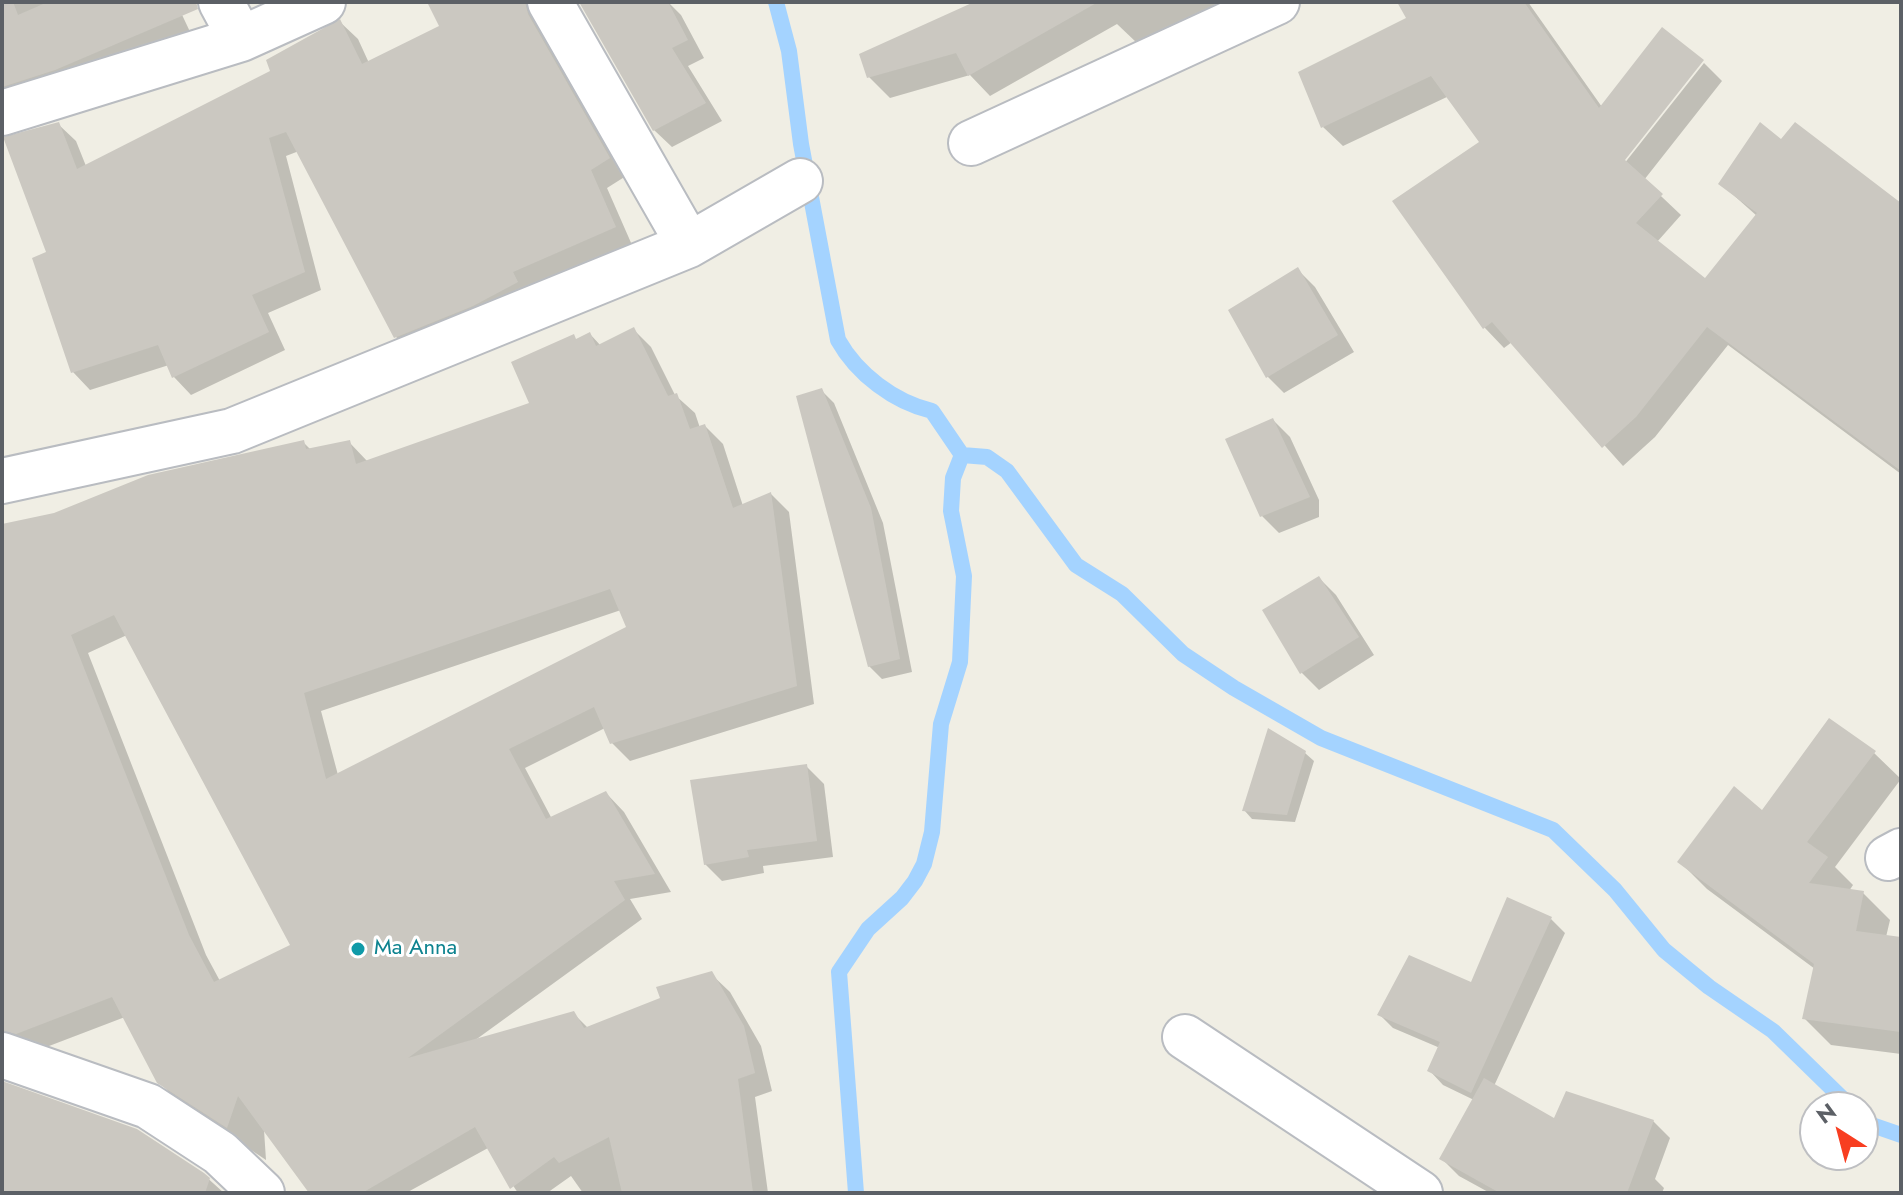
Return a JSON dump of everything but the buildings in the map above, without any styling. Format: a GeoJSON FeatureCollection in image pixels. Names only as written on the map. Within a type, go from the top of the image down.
{"type":"FeatureCollection","features":[{"type":"Feature","properties":{"kind":"street"},"geometry":{"type":"LineString","coordinates":[[2,113],[231,21],[323,2]]}},
{"type":"Feature","properties":{"kind":"street"},"geometry":{"type":"LineString","coordinates":[[550,2],[689,245]]}},
{"type":"Feature","properties":{"kind":"street"},"geometry":{"type":"LineString","coordinates":[[971,143],[1277,2]]}},
{"type":"Feature","properties":{"kind":"street"},"geometry":{"type":"LineString","coordinates":[[4,474],[232,431],[689,245],[800,181]]}},
{"type":"Feature","properties":{"kind":"street"},"geometry":{"type":"LineString","coordinates":[[1185,1037],[1420,1193]]}},
{"type":"Feature","properties":{"kind":"street"},"geometry":{"type":"LineString","coordinates":[[2,1055],[148,1106],[220,1153],[262,1193]]}},
{"type":"Feature","properties":{"kind":"waterway"},"geometry":{"type":"LineString","coordinates":[[776,2],[789,51],[801,144],[838,340],[855,364],[878,385],[904,401],[932,411],[962,455],[953,478],[951,511],[964,576],[960,662],[941,724],[932,832],[924,864],[915,881],[902,898],[868,929],[839,972],[856,1193]]}},
{"type":"Feature","properties":{"kind":"waterway"},"geometry":{"type":"LineString","coordinates":[[962,455],[987,457],[1007,471],[1076,565],[1122,594],[1183,654],[1234,688],[1321,738],[1553,830],[1615,890],[1664,950],[1709,987],[1773,1031],[1835,1091]]}},
{"type":"Feature","properties":{"kind":"waterway"},"geometry":{"type":"LineString","coordinates":[[1879,1127],[1901,1135]]}},
{"type":"Feature","properties":{"kind":"place","name":"Ma Anna"},"geometry":{"type":"Point","coordinates":[358,949]}}]}
